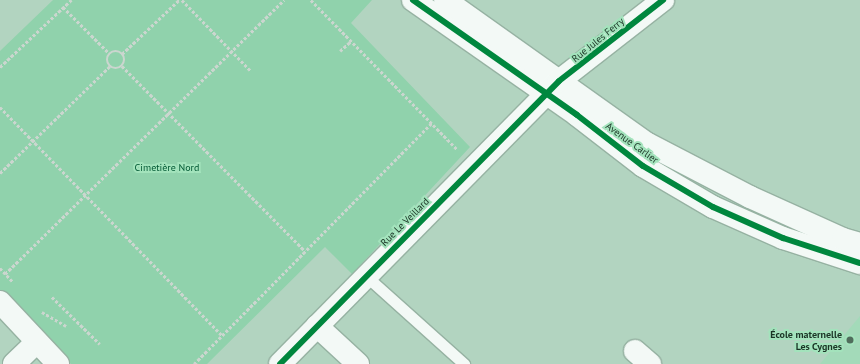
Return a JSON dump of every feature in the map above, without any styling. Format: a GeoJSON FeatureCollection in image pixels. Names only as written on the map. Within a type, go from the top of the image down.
{"type":"FeatureCollection","features":[{"type":"Feature","properties":{"kind":"street","name":"Avenue Carlier"},"geometry":{"type":"LineString","coordinates":[[413,0],[552,88],[648,144],[750,197],[843,239],[860,244]]}},
{"type":"Feature","properties":{"kind":"street","name":"Avenue Carlier"},"geometry":{"type":"LineString","coordinates":[[445,0],[552,88],[577,114],[643,166],[713,206],[783,238],[860,263]]}},
{"type":"Feature","properties":{"kind":"street","name":"Rue Jules Ferry"},"geometry":{"type":"LineString","coordinates":[[552,88],[663,0]]}},
{"type":"Feature","properties":{"kind":"street","name":"Rue Le Veillard"},"geometry":{"type":"LineString","coordinates":[[280,364],[552,88]]}},
{"type":"Feature","properties":{"kind":"street"},"geometry":{"type":"LineString","coordinates":[[0,302],[36,343],[58,364]]}},
{"type":"Feature","properties":{"kind":"street"},"geometry":{"type":"LineString","coordinates":[[317,326],[358,364]]}},
{"type":"Feature","properties":{"kind":"street"},"geometry":{"type":"LineString","coordinates":[[14,364],[36,343]]}},
{"type":"Feature","properties":{"kind":"lane"},"geometry":{"type":"LineString","coordinates":[[366,276],[464,364]]}},
{"type":"Feature","properties":{"kind":"path"},"geometry":{"type":"LineString","coordinates":[[0,67],[71,0]]}},
{"type":"Feature","properties":{"kind":"path"},"geometry":{"type":"LineString","coordinates":[[122,54],[179,0]]}},
{"type":"Feature","properties":{"kind":"path"},"geometry":{"type":"LineString","coordinates":[[182,0],[250,70]]}},
{"type":"Feature","properties":{"kind":"path"},"geometry":{"type":"LineString","coordinates":[[5,274],[284,0]]}},
{"type":"Feature","properties":{"kind":"path"},"geometry":{"type":"LineString","coordinates":[[311,0],[458,150]]}},
{"type":"Feature","properties":{"kind":"path"},"geometry":{"type":"LineString","coordinates":[[63,7],[110,54]]}},
{"type":"Feature","properties":{"kind":"path"},"geometry":{"type":"LineString","coordinates":[[340,51],[351,41]]}},
{"type":"Feature","properties":{"kind":"path"},"geometry":{"type":"LineString","coordinates":[[117,51],[122,54],[124,62],[122,66],[115,69],[110,66],[107,59],[110,54],[117,51]]}},
{"type":"Feature","properties":{"kind":"path"},"geometry":{"type":"LineString","coordinates":[[0,173],[110,66]]}},
{"type":"Feature","properties":{"kind":"path"},"geometry":{"type":"LineString","coordinates":[[122,66],[305,251]]}},
{"type":"Feature","properties":{"kind":"path"},"geometry":{"type":"LineString","coordinates":[[0,107],[222,335]]}},
{"type":"Feature","properties":{"kind":"path"},"geometry":{"type":"LineString","coordinates":[[194,364],[432,123]]}},
{"type":"Feature","properties":{"kind":"path"},"geometry":{"type":"LineString","coordinates":[[0,268],[16,286]]}},
{"type":"Feature","properties":{"kind":"path"},"geometry":{"type":"LineString","coordinates":[[52,297],[100,344]]}},
{"type":"Feature","properties":{"kind":"path"},"geometry":{"type":"LineString","coordinates":[[38,309],[66,326]]}},
{"type":"Feature","properties":{"kind":"shaded area","name":"École maternelle Les Cygnes"},"geometry":{"type":"Polygon","coordinates":[[[860,316],[860,364],[820,364],[860,316]]]}},
{"type":"Feature","properties":{"kind":"green space","name":"Cimetière Nord"},"geometry":{"type":"Polygon","coordinates":[[[53,0],[372,0],[351,23],[470,147],[352,274],[325,247],[207,364],[71,364],[0,290],[0,51],[53,0]]]}},
{"type":"Feature","properties":{"kind":"cycle path"},"geometry":{"type":"LineString","coordinates":[[413,0],[577,115],[643,166],[713,207],[783,238],[860,263]]}},
{"type":"Feature","properties":{"kind":"cycle path"},"geometry":{"type":"LineString","coordinates":[[280,364],[559,81],[663,0]]}},
{"type":"Feature","properties":{"kind":"place","name":"École maternelle Les Cygnes"},"geometry":{"type":"Point","coordinates":[850,340]}}]}
